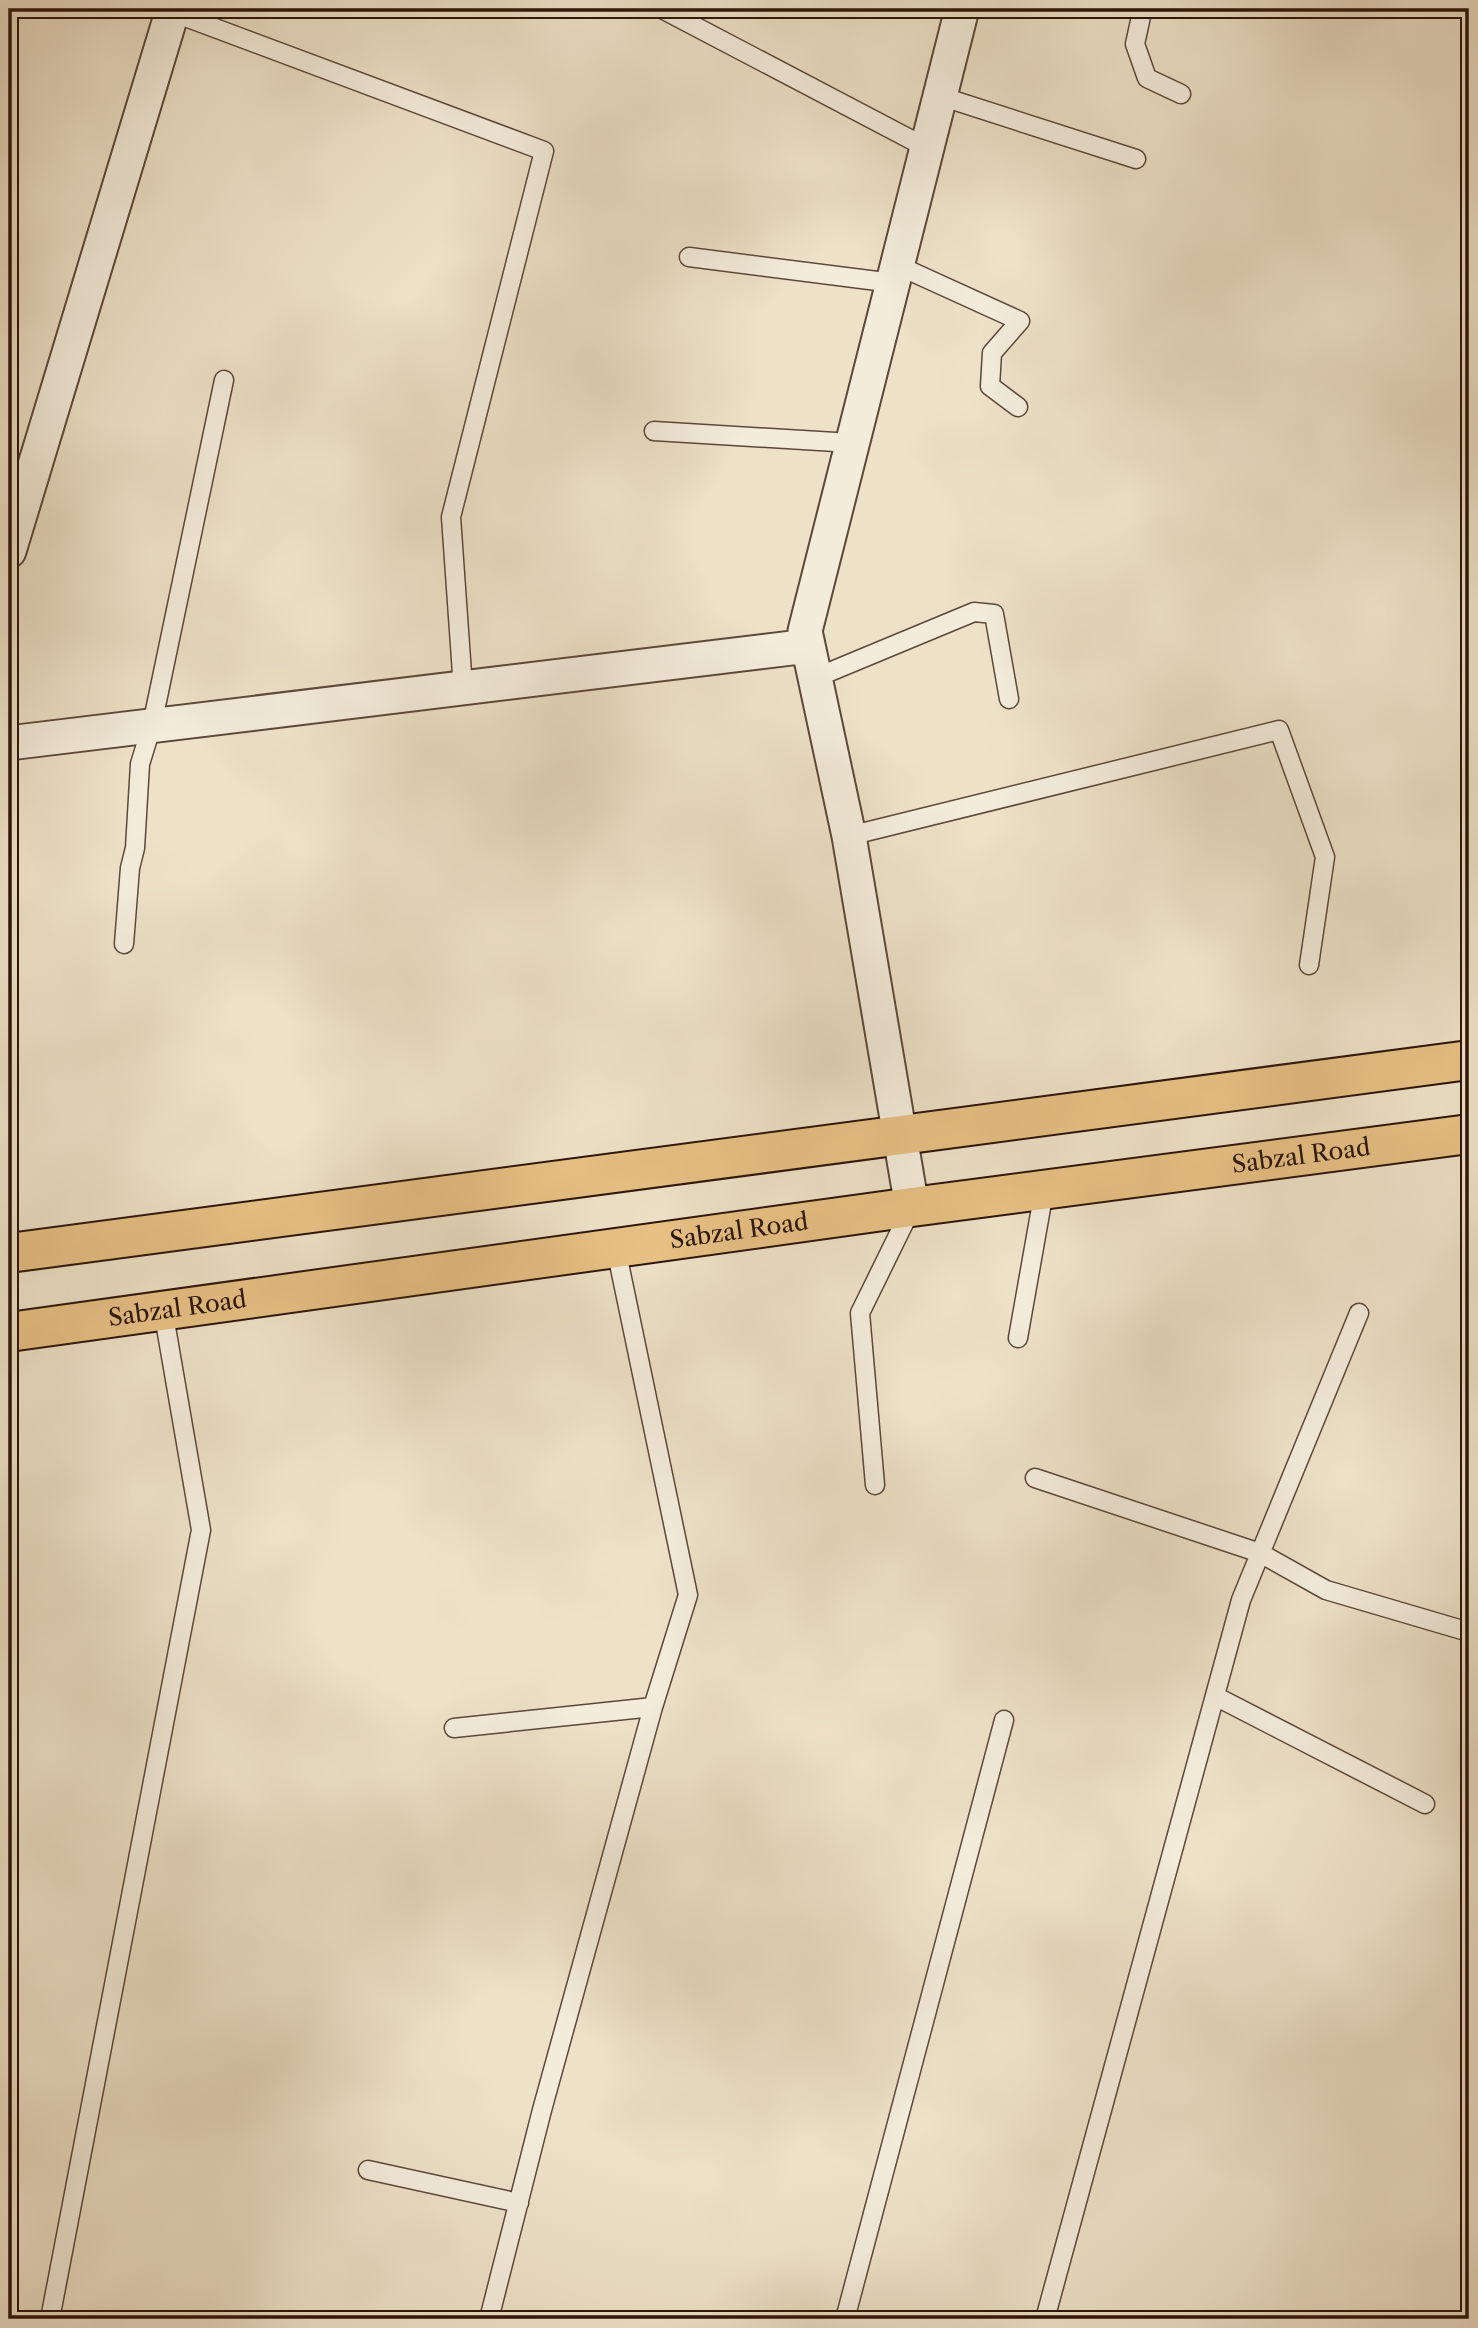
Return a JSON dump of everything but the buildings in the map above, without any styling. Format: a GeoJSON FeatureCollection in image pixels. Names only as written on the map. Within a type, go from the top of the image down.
{"type":"FeatureCollection","features":[{"type":"Feature","properties":{"kind":"main road"},"geometry":{"type":"LineString","coordinates":[[9,1253],[900,1134],[1468,1053]]}},
{"type":"Feature","properties":{"kind":"main road","name":"Sabzal Road"},"geometry":{"type":"LineString","coordinates":[[9,1332],[912,1207],[1469,1134]]}},
{"type":"Feature","properties":{"kind":"street"},"geometry":{"type":"LineString","coordinates":[[9,551],[172,10]]}},
{"type":"Feature","properties":{"kind":"street"},"geometry":{"type":"LineString","coordinates":[[912,1207],[849,836],[805,631],[960,10]]}},
{"type":"Feature","properties":{"kind":"street"},"geometry":{"type":"LineString","coordinates":[[9,743],[808,646]]}},
{"type":"Feature","properties":{"kind":"lane"},"geometry":{"type":"LineString","coordinates":[[662,9],[927,148]]}},
{"type":"Feature","properties":{"kind":"lane"},"geometry":{"type":"LineString","coordinates":[[1136,9],[1142,12],[1135,44],[1147,78],[1181,94]]}},
{"type":"Feature","properties":{"kind":"lane"},"geometry":{"type":"LineString","coordinates":[[172,10],[544,151],[451,517],[463,688]]}},
{"type":"Feature","properties":{"kind":"lane"},"geometry":{"type":"LineString","coordinates":[[940,96],[1136,159]]}},
{"type":"Feature","properties":{"kind":"lane"},"geometry":{"type":"LineString","coordinates":[[689,257],[895,274],[1020,321],[992,352],[990,386],[1018,407]]}},
{"type":"Feature","properties":{"kind":"lane"},"geometry":{"type":"LineString","coordinates":[[124,944],[130,868],[135,848],[140,765],[152,725],[224,380]]}},
{"type":"Feature","properties":{"kind":"lane"},"geometry":{"type":"LineString","coordinates":[[654,431],[852,443]]}},
{"type":"Feature","properties":{"kind":"lane"},"geometry":{"type":"LineString","coordinates":[[815,678],[974,612],[993,614],[1009,699]]}},
{"type":"Feature","properties":{"kind":"lane"},"geometry":{"type":"LineString","coordinates":[[849,836],[1279,730],[1325,857],[1309,965]]}},
{"type":"Feature","properties":{"kind":"lane"},"geometry":{"type":"LineString","coordinates":[[1018,1338],[1044,1191]]}},
{"type":"Feature","properties":{"kind":"lane"},"geometry":{"type":"LineString","coordinates":[[875,1485],[860,1313],[912,1207]]}},
{"type":"Feature","properties":{"kind":"lane"},"geometry":{"type":"LineString","coordinates":[[489,2319],[653,1707],[688,1595],[616,1250]]}},
{"type":"Feature","properties":{"kind":"lane"},"geometry":{"type":"LineString","coordinates":[[50,2319],[201,1530],[163,1310]]}},
{"type":"Feature","properties":{"kind":"lane"},"geometry":{"type":"LineString","coordinates":[[1045,2319],[1241,1600],[1359,1313]]}},
{"type":"Feature","properties":{"kind":"lane"},"geometry":{"type":"LineString","coordinates":[[1035,1478],[1260,1553],[1326,1590],[1469,1632]]}},
{"type":"Feature","properties":{"kind":"lane"},"geometry":{"type":"LineString","coordinates":[[1215,1696],[1425,1804]]}},
{"type":"Feature","properties":{"kind":"lane"},"geometry":{"type":"LineString","coordinates":[[454,1728],[653,1707]]}},
{"type":"Feature","properties":{"kind":"lane"},"geometry":{"type":"LineString","coordinates":[[845,2319],[1004,1720]]}},
{"type":"Feature","properties":{"kind":"lane"},"geometry":{"type":"LineString","coordinates":[[368,2170],[519,2203]]}}]}
